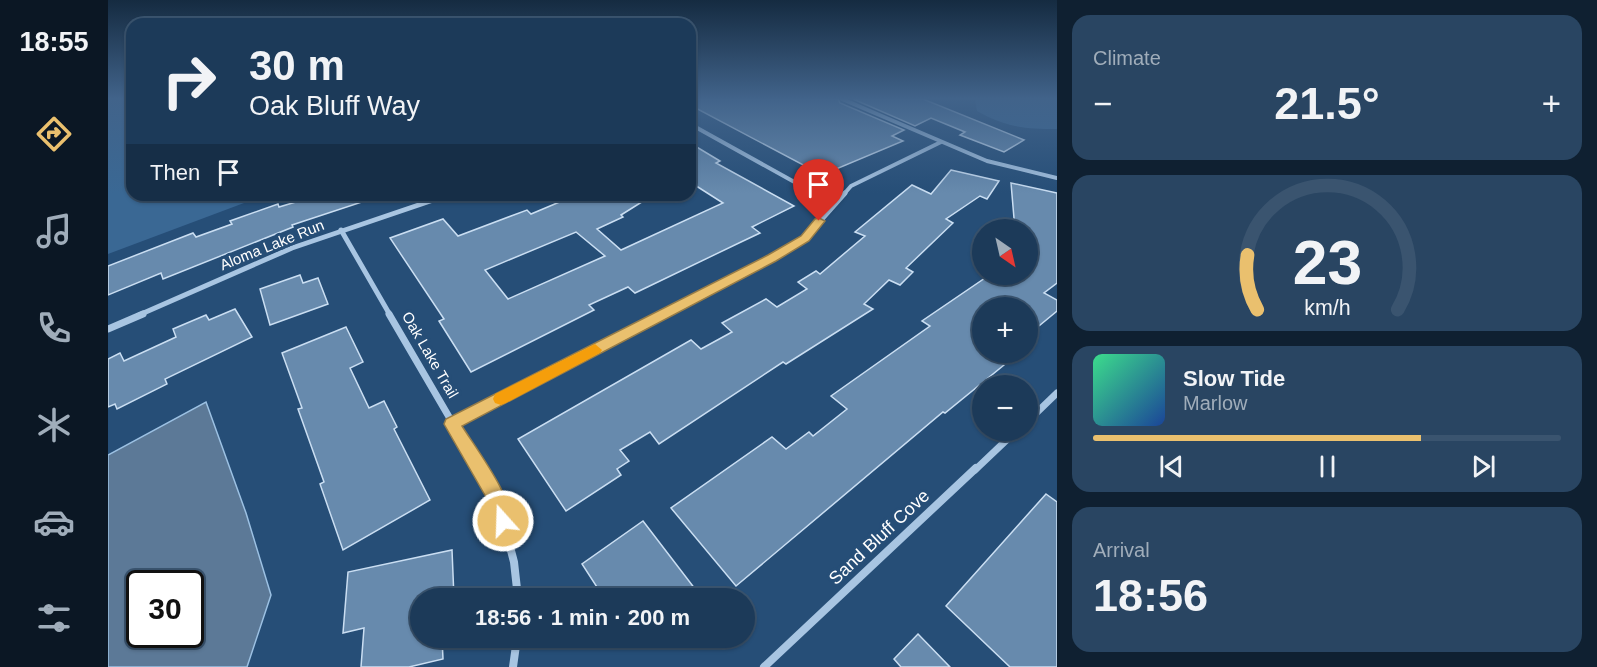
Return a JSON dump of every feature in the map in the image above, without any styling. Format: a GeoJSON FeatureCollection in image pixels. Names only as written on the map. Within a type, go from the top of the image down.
{"type":"FeatureCollection","features":[{"type":"Feature","properties":{"kind":"street"},"geometry":{"type":"LineString","coordinates":[[701,130],[833,204]]}},
{"type":"Feature","properties":{"kind":"street"},"geometry":{"type":"LineString","coordinates":[[914,130],[996,164],[1057,178]]}},
{"type":"Feature","properties":{"kind":"street"},"geometry":{"type":"LineString","coordinates":[[452,424],[772,258],[805,238],[851,186],[941,142]]}},
{"type":"Feature","properties":{"kind":"street","name":"Aloma Lake Run"},"geometry":{"type":"LineString","coordinates":[[108,329],[274,255],[430,201]]}},
{"type":"Feature","properties":{"kind":"street","name":"Oak Lake Trail"},"geometry":{"type":"LineString","coordinates":[[341,230],[498,501],[514,562],[517,588]]}},
{"type":"Feature","properties":{"kind":"street"},"geometry":{"type":"LineString","coordinates":[[1038,411],[1057,393]]}},
{"type":"Feature","properties":{"kind":"street","name":"Sand Bluff Cove"},"geometry":{"type":"LineString","coordinates":[[764,667],[1005,441]]}},
{"type":"Feature","properties":{"kind":"street"},"geometry":{"type":"LineString","coordinates":[[513,667],[516,648]]}},
{"type":"Feature","properties":{"kind":"shaded area"},"geometry":{"type":"Polygon","coordinates":[[[108,130],[126,130],[126,201],[249,201],[108,254],[108,130]]]}},
{"type":"Feature","properties":{"kind":"shaded area"},"geometry":{"type":"Polygon","coordinates":[[[206,402],[246,513],[271,595],[247,667],[108,667],[108,455],[206,402]]]}},
{"type":"Feature","properties":{"kind":"building"},"geometry":{"type":"Polygon","coordinates":[[[737,130],[904,130],[892,136],[903,141],[822,175],[737,130]]]}},
{"type":"Feature","properties":{"kind":"building"},"geometry":{"type":"Polygon","coordinates":[[[960,130],[1000,130],[1024,140],[1004,152],[960,135],[965,132],[960,130]]]}},
{"type":"Feature","properties":{"kind":"building"},"geometry":{"type":"Polygon","coordinates":[[[696,147],[720,161],[716,163],[794,206],[752,227],[760,233],[635,293],[628,287],[589,305],[594,310],[471,372],[439,321],[444,319],[390,238],[443,219],[458,236],[527,210],[531,214],[562,201],[643,201],[621,215],[623,217],[597,229],[621,250],[723,203],[696,186],[696,147]],[[576,232],[485,270],[508,299],[605,256],[576,232]]]}},
{"type":"Feature","properties":{"kind":"building"},"geometry":{"type":"Polygon","coordinates":[[[951,170],[999,181],[987,199],[980,196],[946,219],[953,223],[906,268],[913,272],[900,285],[889,280],[864,304],[873,309],[786,364],[783,362],[659,444],[650,432],[620,450],[629,461],[617,469],[621,475],[566,511],[518,439],[691,340],[701,349],[732,332],[722,323],[766,299],[777,307],[807,289],[798,282],[816,271],[820,274],[865,236],[855,232],[912,185],[931,194],[951,170]]]}},
{"type":"Feature","properties":{"kind":"building"},"geometry":{"type":"Polygon","coordinates":[[[1011,183],[1057,193],[1057,283],[1044,293],[1057,300],[1057,311],[1038,327],[1038,297],[972,297],[972,363],[1006,363],[992,375],[972,375],[972,391],[945,413],[943,412],[736,586],[671,508],[772,437],[786,449],[809,432],[813,436],[847,409],[831,396],[930,326],[922,321],[975,285],[1038,285],[1038,219],[1014,219],[1011,183]]]}},
{"type":"Feature","properties":{"kind":"building"},"geometry":{"type":"Polygon","coordinates":[[[299,201],[365,201],[292,225],[293,227],[163,279],[161,273],[108,295],[108,266],[193,233],[196,237],[232,224],[230,221],[278,204],[279,207],[299,201]]]}},
{"type":"Feature","properties":{"kind":"building"},"geometry":{"type":"Polygon","coordinates":[[[300,275],[303,283],[318,278],[328,304],[270,325],[260,289],[300,275]]]}},
{"type":"Feature","properties":{"kind":"building"},"geometry":{"type":"Polygon","coordinates":[[[235,309],[252,337],[165,379],[167,384],[117,409],[115,404],[108,407],[108,359],[120,353],[124,361],[176,337],[173,329],[206,315],[209,320],[235,309]]]}},
{"type":"Feature","properties":{"kind":"building"},"geometry":{"type":"Polygon","coordinates":[[[346,327],[363,362],[350,368],[369,408],[384,401],[397,427],[394,429],[430,500],[343,550],[320,484],[324,482],[298,409],[302,408],[282,353],[346,327]]]}},
{"type":"Feature","properties":{"kind":"building"},"geometry":{"type":"Polygon","coordinates":[[[1046,494],[1057,502],[1057,667],[1010,667],[946,606],[1046,494]]]}},
{"type":"Feature","properties":{"kind":"building"},"geometry":{"type":"Polygon","coordinates":[[[643,521],[694,588],[598,588],[582,564],[643,521]]]}},
{"type":"Feature","properties":{"kind":"building"},"geometry":{"type":"Polygon","coordinates":[[[452,550],[454,588],[410,588],[410,648],[442,648],[443,659],[409,667],[361,667],[364,628],[343,633],[348,572],[452,550]]]}},
{"type":"Feature","properties":{"kind":"building"},"geometry":{"type":"Polygon","coordinates":[[[918,634],[950,667],[901,667],[894,659],[918,634]]]}},
{"type":"Feature","properties":{"kind":"slow traffic"},"geometry":{"type":"LineString","coordinates":[[501,399],[595,350]]}},
{"type":"Feature","properties":{"kind":"route"},"geometry":{"type":"LineString","coordinates":[[503,521],[498,501],[452,424],[772,258],[805,238],[819,221]]}}]}
